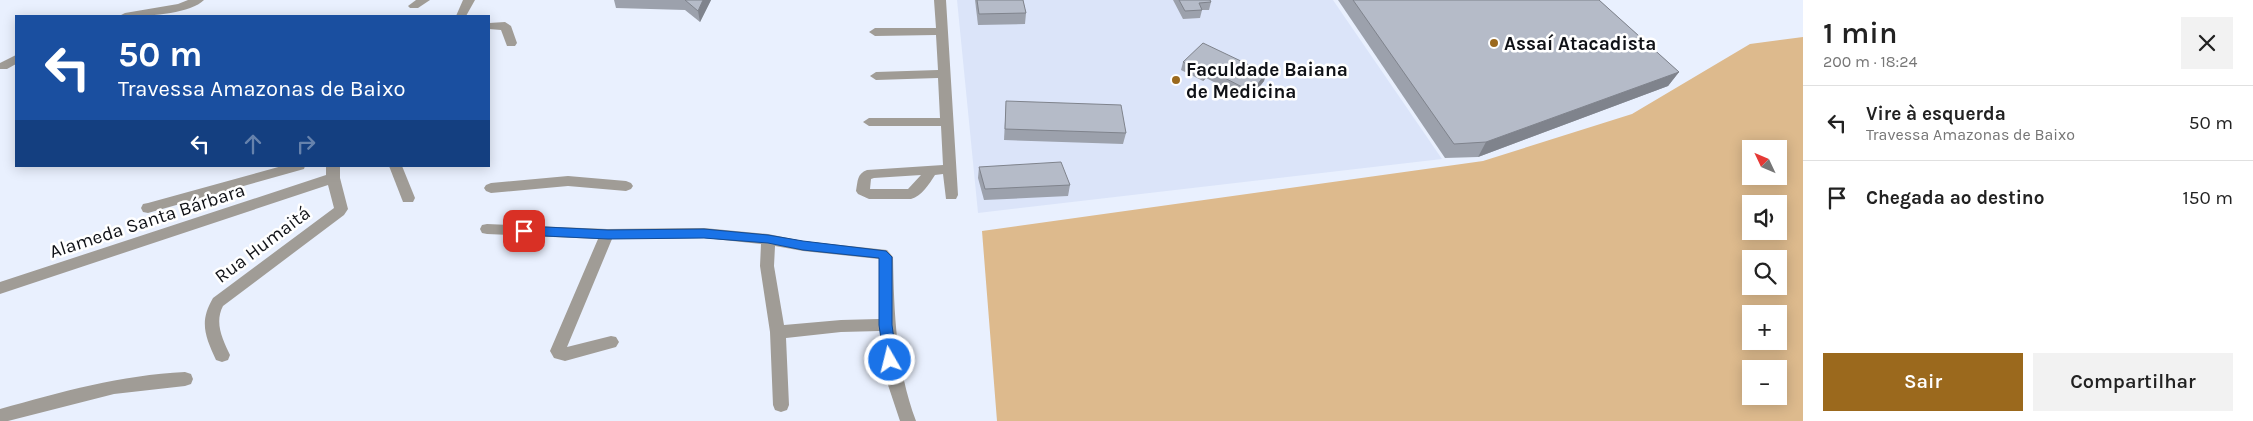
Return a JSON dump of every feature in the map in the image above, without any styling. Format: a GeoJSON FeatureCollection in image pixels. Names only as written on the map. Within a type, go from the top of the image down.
{"type":"FeatureCollection","features":[{"type":"Feature","properties":{"kind":"street"},"geometry":{"type":"LineString","coordinates":[[131,15],[181,7],[198,0]]}},
{"type":"Feature","properties":{"kind":"street"},"geometry":{"type":"LineString","coordinates":[[461,15],[469,0]]}},
{"type":"Feature","properties":{"kind":"street"},"geometry":{"type":"LineString","coordinates":[[940,0],[951,169],[951,196]]}},
{"type":"Feature","properties":{"kind":"street"},"geometry":{"type":"LineString","coordinates":[[490,26],[505,26],[511,43]]}},
{"type":"Feature","properties":{"kind":"street"},"geometry":{"type":"LineString","coordinates":[[875,32],[942,32]]}},
{"type":"Feature","properties":{"kind":"street"},"geometry":{"type":"LineString","coordinates":[[3,66],[15,60]]}},
{"type":"Feature","properties":{"kind":"street"},"geometry":{"type":"LineString","coordinates":[[876,76],[945,74]]}},
{"type":"Feature","properties":{"kind":"street"},"geometry":{"type":"LineString","coordinates":[[869,122],[948,122]]}},
{"type":"Feature","properties":{"kind":"street"},"geometry":{"type":"LineString","coordinates":[[148,208],[200,196],[296,167]]}},
{"type":"Feature","properties":{"kind":"street"},"geometry":{"type":"LineString","coordinates":[[395,167],[408,198]]}},
{"type":"Feature","properties":{"kind":"street"},"geometry":{"type":"LineString","coordinates":[[930,171],[951,169]]}},
{"type":"Feature","properties":{"kind":"street","name":"Alameda Santa Bárbara"},"geometry":{"type":"LineString","coordinates":[[0,288],[333,172]]}},
{"type":"Feature","properties":{"kind":"street","name":"Rua Humaitá"},"geometry":{"type":"LineString","coordinates":[[222,355],[210,320],[213,309],[218,302],[341,209],[333,172]]}},
{"type":"Feature","properties":{"kind":"street"},"geometry":{"type":"LineString","coordinates":[[491,188],[568,181],[626,186]]}},
{"type":"Feature","properties":{"kind":"street"},"geometry":{"type":"LineString","coordinates":[[487,229],[608,234],[704,233],[768,239],[803,246],[882,254],[886,257],[886,325],[897,395],[908,421]]}},
{"type":"Feature","properties":{"kind":"street"},"geometry":{"type":"LineString","coordinates":[[608,234],[577,303],[559,353],[565,354],[611,342]]}},
{"type":"Feature","properties":{"kind":"street"},"geometry":{"type":"LineString","coordinates":[[768,239],[767,266],[778,332],[782,405]]}},
{"type":"Feature","properties":{"kind":"street"},"geometry":{"type":"LineString","coordinates":[[778,332],[841,326],[886,325]]}},
{"type":"Feature","properties":{"kind":"street"},"geometry":{"type":"LineString","coordinates":[[0,416],[122,384],[158,379],[185,379]]}},
{"type":"Feature","properties":{"kind":"shaded area","name":"Faculdade Baiana de Medicina"},"geometry":{"type":"Polygon","coordinates":[[[957,0],[1333,0],[1442,159],[978,213],[957,0]]]}},
{"type":"Feature","properties":{"kind":"shaded area"},"geometry":{"type":"Polygon","coordinates":[[[1803,37],[1803,421],[997,421],[982,231],[1483,161],[1632,114],[1750,44],[1803,37]]]}},
{"type":"Feature","properties":{"kind":"building"},"geometry":{"type":"Polygon","coordinates":[[[685,0],[703,0],[698,11],[685,0]]]}},
{"type":"Feature","properties":{"kind":"building"},"geometry":{"type":"Polygon","coordinates":[[[977,0],[1023,0],[1026,13],[979,14],[977,0]]]}},
{"type":"Feature","properties":{"kind":"building"},"geometry":{"type":"Polygon","coordinates":[[[1179,0],[1210,0],[1211,2],[1199,3],[1202,10],[1185,11],[1179,0]]]}},
{"type":"Feature","properties":{"kind":"building","name":"Assaí Atacadista"},"geometry":{"type":"Polygon","coordinates":[[[1353,0],[1599,0],[1679,72],[1486,142],[1454,144],[1353,0]]]}},
{"type":"Feature","properties":{"kind":"building"},"geometry":{"type":"Polygon","coordinates":[[[1203,43],[1266,73],[1252,92],[1209,70],[1205,73],[1183,62],[1203,43]]]}},
{"type":"Feature","properties":{"kind":"building"},"geometry":{"type":"Polygon","coordinates":[[[1006,101],[1121,105],[1126,133],[1005,129],[1006,101]]]}},
{"type":"Feature","properties":{"kind":"building"},"geometry":{"type":"Polygon","coordinates":[[[1061,162],[1070,185],[985,189],[979,167],[1061,162]]]}},
{"type":"Feature","properties":{"kind":"place","name":"Assaí Atacadista"},"geometry":{"type":"Point","coordinates":[1494,43]}},
{"type":"Feature","properties":{"kind":"place","name":"Faculdade Baiana de Medicina"},"geometry":{"type":"Point","coordinates":[1176,80]}},
{"type":"Feature","properties":{"kind":"route"},"geometry":{"type":"LineString","coordinates":[[524,231],[608,234],[704,233],[768,239],[803,246],[882,254],[886,257],[886,325],[890,360]]}}]}
